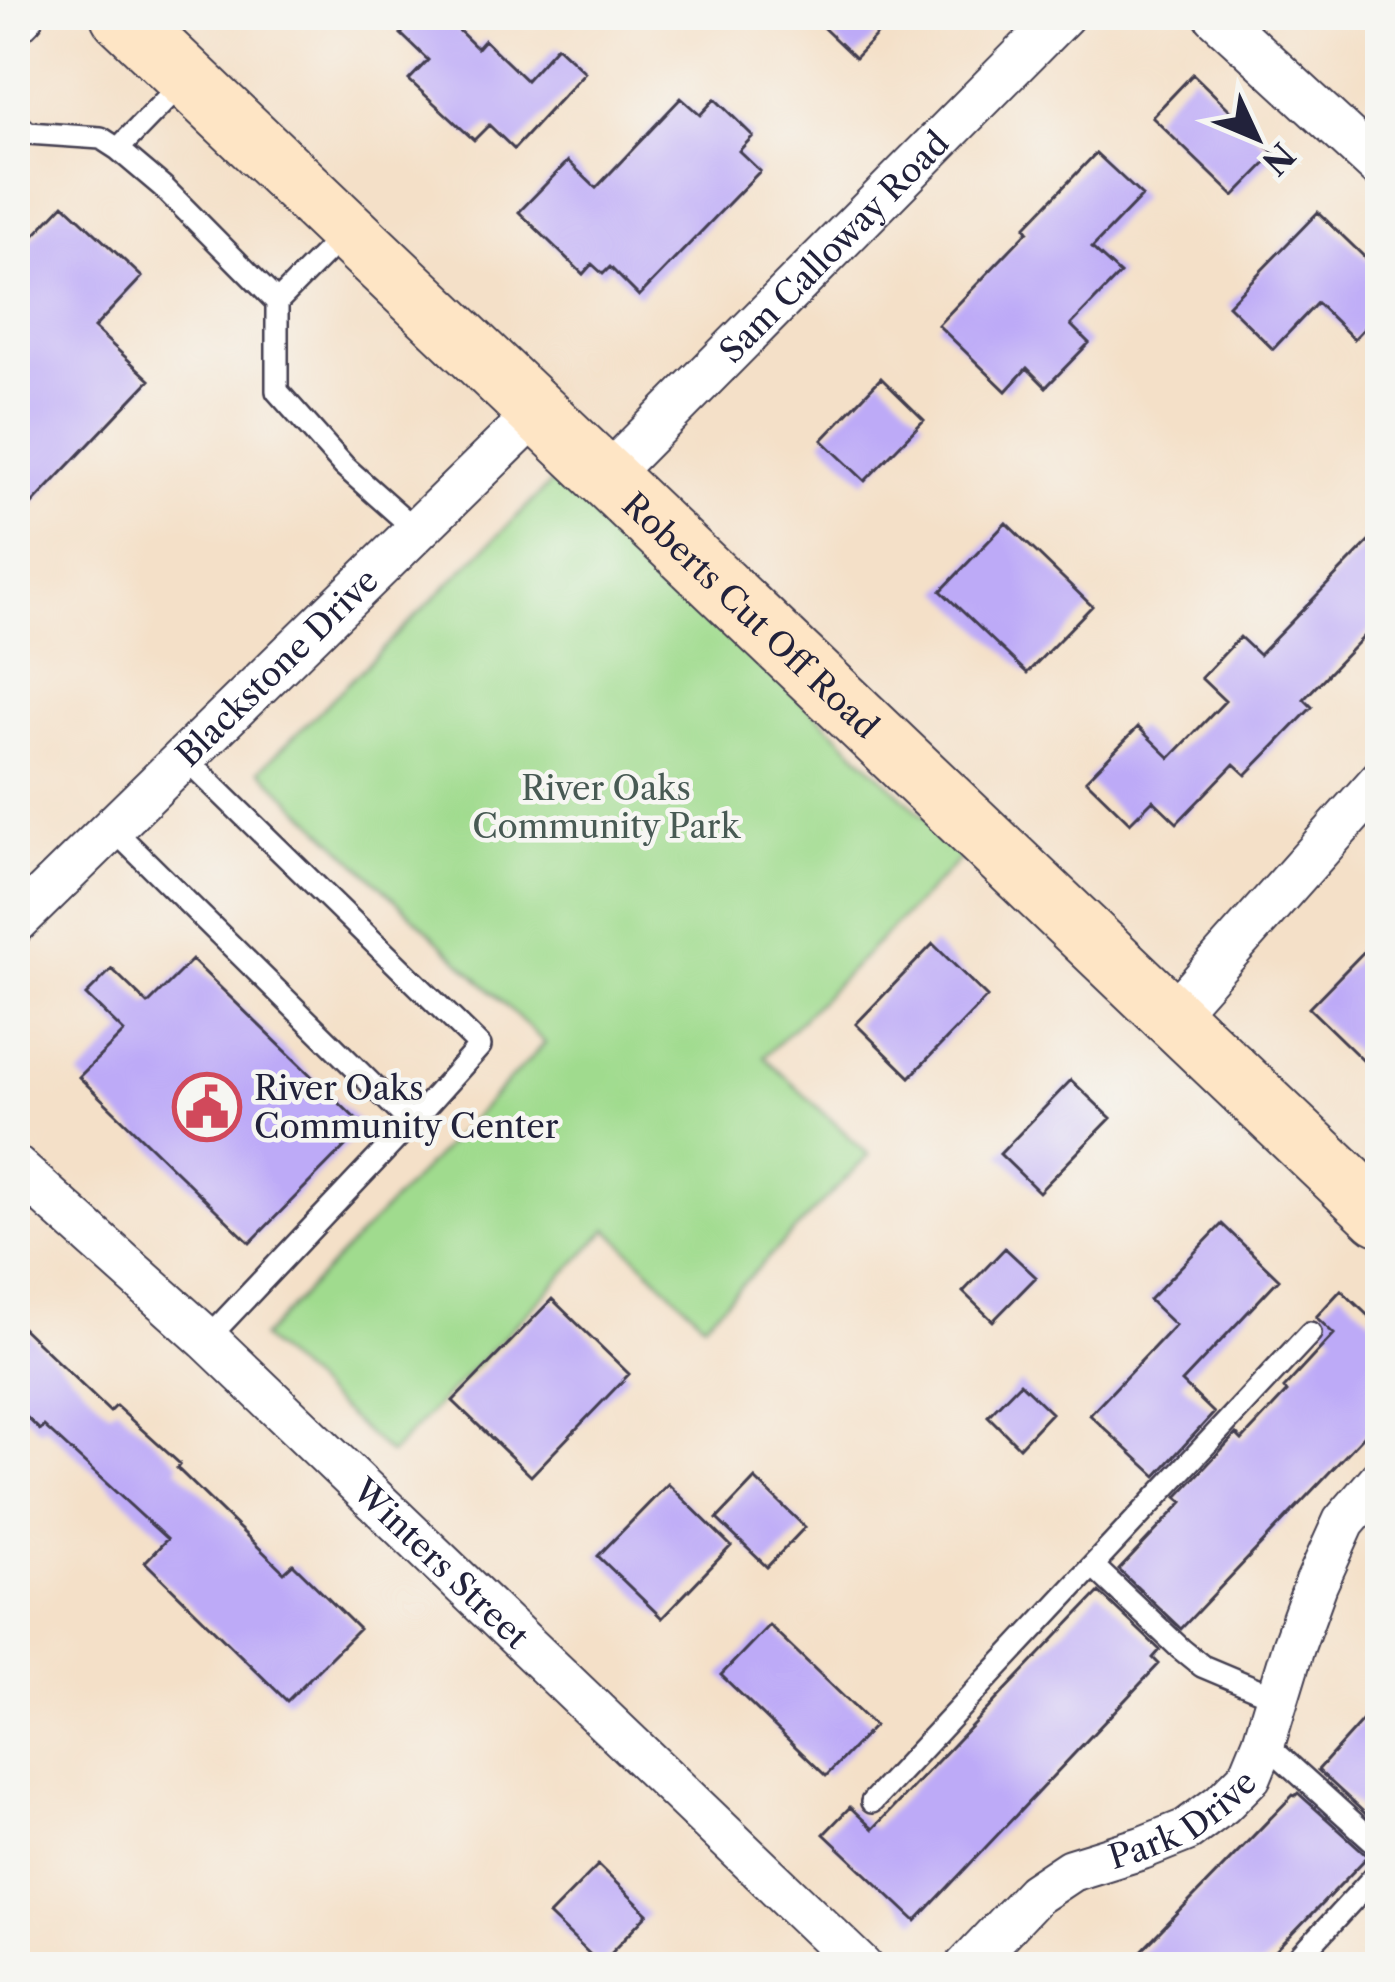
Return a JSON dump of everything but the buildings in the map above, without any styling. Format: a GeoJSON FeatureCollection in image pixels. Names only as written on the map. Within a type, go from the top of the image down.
{"type":"FeatureCollection","features":[{"type":"Feature","properties":{"kind":"street"},"geometry":{"type":"LineString","coordinates":[[15,23],[23,15]]}},
{"type":"Feature","properties":{"kind":"street","name":"Sam Calloway Road"},"geometry":{"type":"LineString","coordinates":[[606,477],[1063,15]]}},
{"type":"Feature","properties":{"kind":"street"},"geometry":{"type":"LineString","coordinates":[[1215,15],[1380,167]]}},
{"type":"Feature","properties":{"kind":"street","name":"Roberts Cut Off Road"},"geometry":{"type":"LineString","coordinates":[[133,18],[187,78],[1380,1215]]}},
{"type":"Feature","properties":{"kind":"street","name":"Blackstone Drive"},"geometry":{"type":"LineString","coordinates":[[15,923],[538,412]]}},
{"type":"Feature","properties":{"kind":"street"},"geometry":{"type":"LineString","coordinates":[[1172,1015],[1380,781]]}},
{"type":"Feature","properties":{"kind":"street","name":"Winters Street"},"geometry":{"type":"LineString","coordinates":[[15,1167],[207,1339],[862,1967]]}},
{"type":"Feature","properties":{"kind":"street","name":"Park Drive"},"geometry":{"type":"LineString","coordinates":[[966,1967],[1035,1894],[1071,1870],[1186,1830],[1222,1804],[1250,1775],[1316,1584],[1344,1522],[1380,1480]]}},
{"type":"Feature","properties":{"kind":"lane"},"geometry":{"type":"LineString","coordinates":[[118,149],[187,78]]}},
{"type":"Feature","properties":{"kind":"lane"},"geometry":{"type":"LineString","coordinates":[[15,121],[28,134],[101,138],[118,149],[163,187],[277,302]]}},
{"type":"Feature","properties":{"kind":"lane"},"geometry":{"type":"LineString","coordinates":[[347,231],[277,302],[277,391],[344,466],[417,531]]}},
{"type":"Feature","properties":{"kind":"lane"},"geometry":{"type":"LineString","coordinates":[[184,757],[480,1046],[207,1339]]}},
{"type":"Feature","properties":{"kind":"lane"},"geometry":{"type":"LineString","coordinates":[[112,828],[411,1123]]}},
{"type":"Feature","properties":{"kind":"lane"},"geometry":{"type":"LineString","coordinates":[[872,1802],[1310,1333]]}},
{"type":"Feature","properties":{"kind":"lane"},"geometry":{"type":"LineString","coordinates":[[1093,1566],[1202,1666],[1278,1698]]}},
{"type":"Feature","properties":{"kind":"lane"},"geometry":{"type":"LineString","coordinates":[[1264,1742],[1380,1847]]}},
{"type":"Feature","properties":{"kind":"lane"},"geometry":{"type":"LineString","coordinates":[[1291,1967],[1380,1870]]}},
{"type":"Feature","properties":{"kind":"green space","name":"River Oaks Community Park"},"geometry":{"type":"Polygon","coordinates":[[[562,472],[964,855],[764,1057],[869,1155],[704,1323],[608,1229],[390,1454],[261,1338],[545,1043],[260,770],[562,472]]]}},
{"type":"Feature","properties":{"kind":"place","name":"River Oaks Community Center"},"geometry":{"type":"Point","coordinates":[207,1107]}}]}
